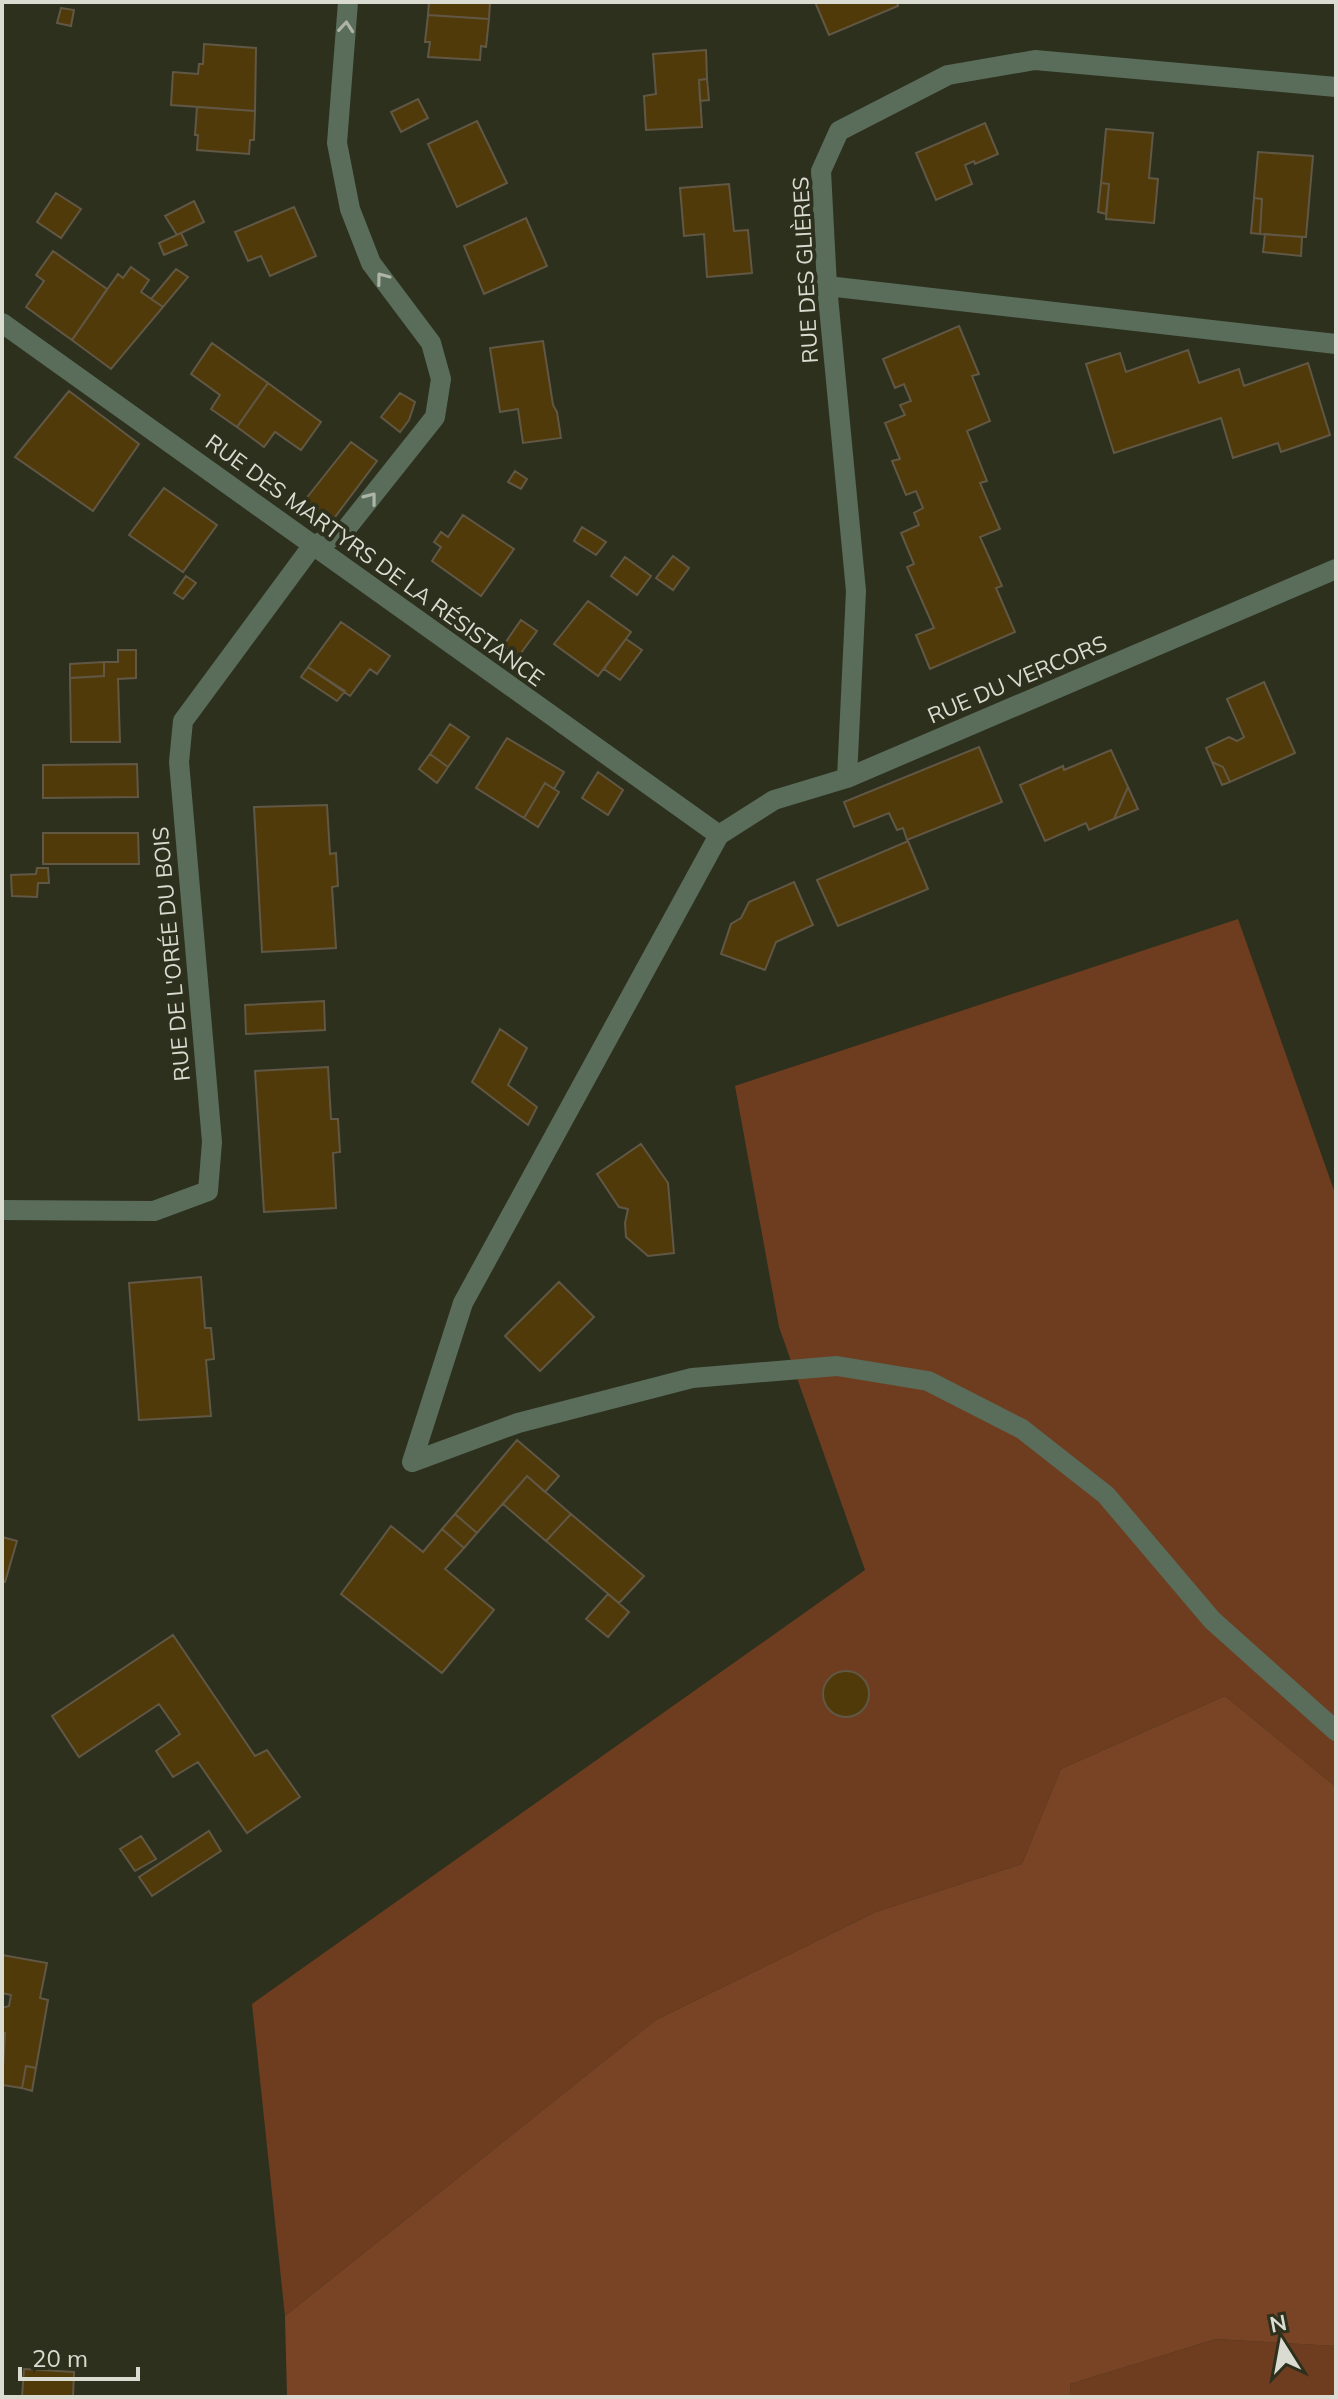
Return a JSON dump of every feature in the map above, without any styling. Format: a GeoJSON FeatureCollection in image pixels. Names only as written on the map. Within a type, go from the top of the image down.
{"type":"FeatureCollection","features":[{"type":"Feature","properties":{"kind":"street"},"geometry":{"type":"LineString","coordinates":[[313,545],[342,534],[435,417],[441,379],[431,343],[371,263],[350,209],[337,143],[348,2]]}},
{"type":"Feature","properties":{"kind":"street","name":"RUE DES GLIÈRES"},"geometry":{"type":"LineString","coordinates":[[847,778],[856,591],[827,286],[821,171],[839,131],[948,75],[1035,60],[1336,87]]}},
{"type":"Feature","properties":{"kind":"street"},"geometry":{"type":"LineString","coordinates":[[827,286],[1336,344]]}},
{"type":"Feature","properties":{"kind":"street","name":"RUE DES MARTYRS DE LA RÉSISTANCE"},"geometry":{"type":"LineString","coordinates":[[2,323],[719,835]]}},
{"type":"Feature","properties":{"kind":"street","name":"RUE DE L'ORÉE DU BOIS"},"geometry":{"type":"LineString","coordinates":[[2,1210],[154,1211],[208,1191],[212,1142],[179,762],[183,721],[313,545]]}},
{"type":"Feature","properties":{"kind":"street","name":"RUE DU VERCORS"},"geometry":{"type":"LineString","coordinates":[[719,835],[774,800],[847,778],[1336,569]]}},
{"type":"Feature","properties":{"kind":"street"},"geometry":{"type":"LineString","coordinates":[[719,835],[463,1303],[412,1462],[518,1423],[692,1378],[837,1366],[928,1381],[1022,1429],[1106,1495],[1212,1620],[1336,1731]]}},
{"type":"Feature","properties":{"kind":"shaded area"},"geometry":{"type":"Polygon","coordinates":[[[1238,919],[1336,1196],[1336,1787],[1225,1696],[1061,1769],[1022,1864],[876,1912],[656,2020],[285,2316],[252,2004],[865,1570],[779,1327],[735,1086],[1238,919]]]}},
{"type":"Feature","properties":{"kind":"shaded area"},"geometry":{"type":"Polygon","coordinates":[[[1225,1696],[1336,1787],[1336,2346],[1216,2339],[1070,2384],[1071,2397],[287,2397],[285,2316],[656,2020],[876,1912],[1022,1864],[1061,1769],[1225,1696]]]}},
{"type":"Feature","properties":{"kind":"shaded area"},"geometry":{"type":"Polygon","coordinates":[[[1216,2339],[1336,2346],[1336,2397],[1071,2397],[1070,2384],[1216,2339]]]}},
{"type":"Feature","properties":{"kind":"building"},"geometry":{"type":"Polygon","coordinates":[[[429,2],[490,2],[489,19],[428,15],[429,2]]]}},
{"type":"Feature","properties":{"kind":"building"},"geometry":{"type":"Polygon","coordinates":[[[815,2],[897,2],[898,6],[829,35],[815,2]]]}},
{"type":"Feature","properties":{"kind":"building"},"geometry":{"type":"Polygon","coordinates":[[[61,8],[74,10],[71,26],[57,23],[61,8]]]}},
{"type":"Feature","properties":{"kind":"building"},"geometry":{"type":"Polygon","coordinates":[[[428,15],[489,19],[486,47],[481,46],[480,60],[428,57],[430,42],[425,42],[428,15]]]}},
{"type":"Feature","properties":{"kind":"building"},"geometry":{"type":"Polygon","coordinates":[[[204,44],[256,48],[255,111],[171,105],[173,72],[198,74],[199,64],[203,64],[204,44]]]}},
{"type":"Feature","properties":{"kind":"building"},"geometry":{"type":"Polygon","coordinates":[[[706,50],[707,79],[699,80],[702,127],[646,130],[644,96],[656,94],[653,54],[706,50]]]}},
{"type":"Feature","properties":{"kind":"building"},"geometry":{"type":"Polygon","coordinates":[[[707,79],[709,100],[700,101],[699,80],[707,79]]]}},
{"type":"Feature","properties":{"kind":"building"},"geometry":{"type":"Polygon","coordinates":[[[418,99],[428,118],[401,132],[391,112],[418,99]]]}},
{"type":"Feature","properties":{"kind":"building"},"geometry":{"type":"Polygon","coordinates":[[[197,107],[255,111],[254,140],[250,140],[249,154],[197,150],[197,107]]]}},
{"type":"Feature","properties":{"kind":"building"},"geometry":{"type":"Polygon","coordinates":[[[477,121],[507,183],[457,207],[428,144],[477,121]]]}},
{"type":"Feature","properties":{"kind":"building"},"geometry":{"type":"Polygon","coordinates":[[[985,123],[998,154],[965,165],[972,184],[936,200],[916,153],[985,123]]]}},
{"type":"Feature","properties":{"kind":"building"},"geometry":{"type":"Polygon","coordinates":[[[1106,129],[1153,133],[1149,178],[1158,179],[1154,223],[1106,219],[1109,184],[1101,183],[1106,129]]]}},
{"type":"Feature","properties":{"kind":"building"},"geometry":{"type":"Polygon","coordinates":[[[1258,152],[1313,156],[1306,237],[1260,234],[1262,199],[1254,198],[1258,152]]]}},
{"type":"Feature","properties":{"kind":"building"},"geometry":{"type":"Polygon","coordinates":[[[1101,183],[1109,184],[1106,214],[1098,212],[1101,183]]]}},
{"type":"Feature","properties":{"kind":"building"},"geometry":{"type":"Polygon","coordinates":[[[729,184],[734,231],[748,230],[752,273],[707,277],[704,234],[684,236],[680,188],[729,184]]]}},
{"type":"Feature","properties":{"kind":"building"},"geometry":{"type":"Polygon","coordinates":[[[56,193],[81,209],[61,238],[37,222],[56,193]]]}},
{"type":"Feature","properties":{"kind":"building"},"geometry":{"type":"Polygon","coordinates":[[[1254,198],[1262,199],[1260,234],[1251,233],[1254,198]]]}},
{"type":"Feature","properties":{"kind":"building"},"geometry":{"type":"Polygon","coordinates":[[[194,201],[204,222],[177,235],[165,216],[194,201]]]}},
{"type":"Feature","properties":{"kind":"building"},"geometry":{"type":"Polygon","coordinates":[[[294,207],[316,256],[270,276],[261,256],[248,261],[235,232],[294,207]]]}},
{"type":"Feature","properties":{"kind":"building"},"geometry":{"type":"Polygon","coordinates":[[[526,218],[547,266],[484,294],[464,246],[526,218]]]}},
{"type":"Feature","properties":{"kind":"building"},"geometry":{"type":"Polygon","coordinates":[[[181,233],[187,245],[164,255],[159,243],[181,233]]]}},
{"type":"Feature","properties":{"kind":"building"},"geometry":{"type":"Polygon","coordinates":[[[1265,234],[1302,237],[1301,256],[1263,252],[1265,234]]]}},
{"type":"Feature","properties":{"kind":"building"},"geometry":{"type":"Polygon","coordinates":[[[53,251],[107,289],[72,340],[26,307],[44,281],[36,275],[53,251]]]}},
{"type":"Feature","properties":{"kind":"building"},"geometry":{"type":"Polygon","coordinates":[[[131,267],[149,280],[141,292],[163,307],[111,369],[72,340],[118,274],[123,278],[131,267]]]}},
{"type":"Feature","properties":{"kind":"building"},"geometry":{"type":"Polygon","coordinates":[[[176,269],[188,277],[163,307],[151,299],[176,269]]]}},
{"type":"Feature","properties":{"kind":"building"},"geometry":{"type":"Polygon","coordinates":[[[959,326],[979,374],[972,376],[990,421],[967,431],[987,481],[980,483],[1000,529],[980,537],[1002,586],[996,588],[1015,632],[930,669],[916,635],[934,628],[907,567],[914,564],[901,533],[919,525],[914,513],[923,508],[916,491],[906,495],[892,461],[900,459],[885,423],[905,415],[900,405],[911,401],[904,384],[895,388],[883,359],[959,326]]]}},
{"type":"Feature","properties":{"kind":"building"},"geometry":{"type":"Polygon","coordinates":[[[543,341],[561,438],[523,443],[518,409],[500,412],[490,348],[543,341]]]}},
{"type":"Feature","properties":{"kind":"building"},"geometry":{"type":"Polygon","coordinates":[[[212,343],[268,383],[237,427],[211,409],[220,395],[191,374],[212,343]]]}},
{"type":"Feature","properties":{"kind":"building"},"geometry":{"type":"Polygon","coordinates":[[[1188,350],[1199,383],[1239,369],[1244,386],[1308,363],[1330,435],[1281,452],[1278,443],[1233,458],[1221,418],[1114,453],[1086,364],[1120,353],[1126,372],[1188,350]]]}},
{"type":"Feature","properties":{"kind":"building"},"geometry":{"type":"Polygon","coordinates":[[[268,383],[321,422],[301,450],[275,432],[264,447],[237,427],[268,383]]]}},
{"type":"Feature","properties":{"kind":"building"},"geometry":{"type":"Polygon","coordinates":[[[69,391],[139,444],[93,511],[15,457],[69,391]]]}},
{"type":"Feature","properties":{"kind":"building"},"geometry":{"type":"Polygon","coordinates":[[[400,393],[415,402],[409,420],[400,432],[381,417],[400,393]]]}},
{"type":"Feature","properties":{"kind":"building"},"geometry":{"type":"Polygon","coordinates":[[[351,442],[377,461],[329,525],[301,505],[351,442]]]}},
{"type":"Feature","properties":{"kind":"building"},"geometry":{"type":"Polygon","coordinates":[[[515,471],[527,479],[521,489],[508,482],[515,471]]]}},
{"type":"Feature","properties":{"kind":"building"},"geometry":{"type":"Polygon","coordinates":[[[164,488],[217,525],[183,572],[129,535],[164,488]]]}},
{"type":"Feature","properties":{"kind":"building"},"geometry":{"type":"Polygon","coordinates":[[[463,515],[514,549],[481,596],[432,561],[441,547],[434,542],[441,532],[448,537],[463,515]]]}},
{"type":"Feature","properties":{"kind":"building"},"geometry":{"type":"Polygon","coordinates":[[[582,527],[606,542],[596,555],[574,541],[582,527]]]}},
{"type":"Feature","properties":{"kind":"building"},"geometry":{"type":"Polygon","coordinates":[[[673,556],[689,568],[673,590],[656,578],[673,556]]]}},
{"type":"Feature","properties":{"kind":"building"},"geometry":{"type":"Polygon","coordinates":[[[625,557],[651,576],[637,595],[611,576],[625,557]]]}},
{"type":"Feature","properties":{"kind":"building"},"geometry":{"type":"Polygon","coordinates":[[[186,576],[196,583],[183,599],[174,593],[186,576]]]}},
{"type":"Feature","properties":{"kind":"building"},"geometry":{"type":"Polygon","coordinates":[[[588,601],[631,632],[598,676],[554,644],[588,601]]]}},
{"type":"Feature","properties":{"kind":"building"},"geometry":{"type":"Polygon","coordinates":[[[521,620],[537,631],[518,657],[503,646],[521,620]]]}},
{"type":"Feature","properties":{"kind":"building"},"geometry":{"type":"Polygon","coordinates":[[[341,622],[390,656],[377,674],[370,669],[350,696],[308,667],[341,622]]]}},
{"type":"Feature","properties":{"kind":"building"},"geometry":{"type":"Polygon","coordinates":[[[626,639],[642,650],[620,680],[604,669],[626,639]]]}},
{"type":"Feature","properties":{"kind":"building"},"geometry":{"type":"Polygon","coordinates":[[[118,650],[136,650],[136,678],[118,679],[120,742],[71,742],[70,678],[104,676],[104,662],[118,662],[118,650]]]}},
{"type":"Feature","properties":{"kind":"building"},"geometry":{"type":"Polygon","coordinates":[[[104,662],[104,676],[70,678],[70,664],[104,662]]]}},
{"type":"Feature","properties":{"kind":"building"},"geometry":{"type":"Polygon","coordinates":[[[308,667],[345,691],[337,701],[301,677],[308,667]]]}},
{"type":"Feature","properties":{"kind":"building"},"geometry":{"type":"Polygon","coordinates":[[[1264,682],[1295,753],[1230,782],[1223,767],[1212,762],[1206,748],[1229,737],[1237,741],[1244,737],[1227,699],[1264,682]]]}},
{"type":"Feature","properties":{"kind":"building"},"geometry":{"type":"Polygon","coordinates":[[[450,724],[469,737],[448,767],[430,754],[450,724]]]}},
{"type":"Feature","properties":{"kind":"building"},"geometry":{"type":"Polygon","coordinates":[[[507,738],[564,772],[554,789],[545,783],[524,818],[476,788],[507,738]]]}},
{"type":"Feature","properties":{"kind":"building"},"geometry":{"type":"Polygon","coordinates":[[[979,747],[1002,802],[907,840],[903,828],[897,830],[889,813],[854,827],[844,802],[979,747]]]}},
{"type":"Feature","properties":{"kind":"building"},"geometry":{"type":"Polygon","coordinates":[[[1111,750],[1128,787],[1114,819],[1089,830],[1086,823],[1045,841],[1020,785],[1111,750]]]}},
{"type":"Feature","properties":{"kind":"building"},"geometry":{"type":"Polygon","coordinates":[[[430,754],[448,767],[437,783],[419,769],[430,754]]]}},
{"type":"Feature","properties":{"kind":"building"},"geometry":{"type":"Polygon","coordinates":[[[1212,762],[1223,767],[1230,782],[1222,785],[1212,762]]]}},
{"type":"Feature","properties":{"kind":"building"},"geometry":{"type":"Polygon","coordinates":[[[137,764],[138,797],[43,798],[43,765],[137,764]]]}},
{"type":"Feature","properties":{"kind":"building"},"geometry":{"type":"Polygon","coordinates":[[[598,772],[623,790],[608,815],[582,798],[598,772]]]}},
{"type":"Feature","properties":{"kind":"building"},"geometry":{"type":"Polygon","coordinates":[[[545,783],[559,792],[538,827],[524,818],[545,783]]]}},
{"type":"Feature","properties":{"kind":"building"},"geometry":{"type":"Polygon","coordinates":[[[1128,787],[1138,809],[1114,819],[1128,787]]]}},
{"type":"Feature","properties":{"kind":"building"},"geometry":{"type":"Polygon","coordinates":[[[327,805],[330,854],[336,853],[338,886],[332,887],[336,948],[262,952],[254,807],[327,805]]]}},
{"type":"Feature","properties":{"kind":"building"},"geometry":{"type":"Polygon","coordinates":[[[43,833],[138,833],[139,864],[43,864],[43,833]]]}},
{"type":"Feature","properties":{"kind":"building"},"geometry":{"type":"Polygon","coordinates":[[[908,841],[928,889],[838,926],[817,880],[908,841]]]}},
{"type":"Feature","properties":{"kind":"building"},"geometry":{"type":"Polygon","coordinates":[[[37,868],[48,868],[49,883],[38,883],[37,897],[12,896],[11,875],[36,874],[37,868]]]}},
{"type":"Feature","properties":{"kind":"building"},"geometry":{"type":"Polygon","coordinates":[[[794,882],[813,925],[776,942],[765,970],[721,954],[731,924],[741,918],[749,902],[794,882]]]}},
{"type":"Feature","properties":{"kind":"building"},"geometry":{"type":"Polygon","coordinates":[[[324,1001],[325,1030],[246,1034],[245,1005],[324,1001]]]}},
{"type":"Feature","properties":{"kind":"building"},"geometry":{"type":"Polygon","coordinates":[[[500,1029],[527,1048],[508,1085],[537,1107],[528,1125],[472,1082],[500,1029]]]}},
{"type":"Feature","properties":{"kind":"building"},"geometry":{"type":"Polygon","coordinates":[[[328,1067],[331,1119],[338,1119],[340,1152],[333,1153],[336,1208],[264,1212],[255,1071],[328,1067]]]}},
{"type":"Feature","properties":{"kind":"building"},"geometry":{"type":"Polygon","coordinates":[[[641,1144],[668,1183],[674,1253],[648,1256],[626,1237],[628,1209],[619,1207],[597,1174],[641,1144]]]}},
{"type":"Feature","properties":{"kind":"building"},"geometry":{"type":"Polygon","coordinates":[[[201,1277],[205,1328],[211,1328],[214,1359],[206,1360],[211,1416],[139,1420],[129,1283],[201,1277]]]}},
{"type":"Feature","properties":{"kind":"building"},"geometry":{"type":"Polygon","coordinates":[[[559,1282],[594,1317],[540,1371],[505,1336],[559,1282]]]}},
{"type":"Feature","properties":{"kind":"building"},"geometry":{"type":"Polygon","coordinates":[[[517,1440],[559,1476],[545,1492],[527,1476],[477,1533],[455,1514],[517,1440]]]}},
{"type":"Feature","properties":{"kind":"building"},"geometry":{"type":"Polygon","coordinates":[[[527,1476],[571,1514],[546,1541],[503,1504],[527,1476]]]}},
{"type":"Feature","properties":{"kind":"building"},"geometry":{"type":"Polygon","coordinates":[[[455,1514],[477,1533],[464,1548],[442,1529],[455,1514]]]}},
{"type":"Feature","properties":{"kind":"building"},"geometry":{"type":"Polygon","coordinates":[[[571,1514],[644,1576],[619,1603],[546,1541],[571,1514]]]}},
{"type":"Feature","properties":{"kind":"building"},"geometry":{"type":"Polygon","coordinates":[[[391,1526],[423,1552],[442,1529],[464,1548],[445,1569],[494,1610],[442,1673],[341,1594],[391,1526]]]}},
{"type":"Feature","properties":{"kind":"building"},"geometry":{"type":"Polygon","coordinates":[[[2,1537],[17,1541],[5,1582],[2,1581],[2,1537]]]}},
{"type":"Feature","properties":{"kind":"building"},"geometry":{"type":"Polygon","coordinates":[[[608,1594],[629,1612],[608,1637],[586,1619],[608,1594]]]}},
{"type":"Feature","properties":{"kind":"building"},"geometry":{"type":"Polygon","coordinates":[[[173,1635],[255,1756],[267,1750],[300,1797],[247,1833],[198,1762],[173,1777],[156,1751],[180,1734],[159,1704],[79,1757],[52,1716],[173,1635]]]}},
{"type":"Feature","properties":{"kind":"building"},"geometry":{"type":"Polygon","coordinates":[[[846,1671],[862,1678],[869,1694],[862,1710],[846,1717],[830,1710],[823,1694],[830,1678],[846,1671]]]}},
{"type":"Feature","properties":{"kind":"building"},"geometry":{"type":"Polygon","coordinates":[[[209,1831],[221,1851],[152,1896],[139,1877],[209,1831]]]}},
{"type":"Feature","properties":{"kind":"building"},"geometry":{"type":"Polygon","coordinates":[[[141,1836],[156,1859],[135,1871],[120,1849],[141,1836]]]}},
{"type":"Feature","properties":{"kind":"building"},"geometry":{"type":"Polygon","coordinates":[[[2,1955],[47,1963],[40,1998],[48,2000],[36,2068],[26,2066],[22,2088],[2,2085],[5,2033],[2,2032],[2,2008],[9,2006],[11,1995],[2,1993],[2,1955]]]}},
{"type":"Feature","properties":{"kind":"building"},"geometry":{"type":"Polygon","coordinates":[[[26,2066],[36,2068],[32,2091],[22,2088],[26,2066]]]}},
{"type":"Feature","properties":{"kind":"building"},"geometry":{"type":"Polygon","coordinates":[[[24,2369],[74,2372],[73,2397],[22,2397],[24,2369]]]}}]}
